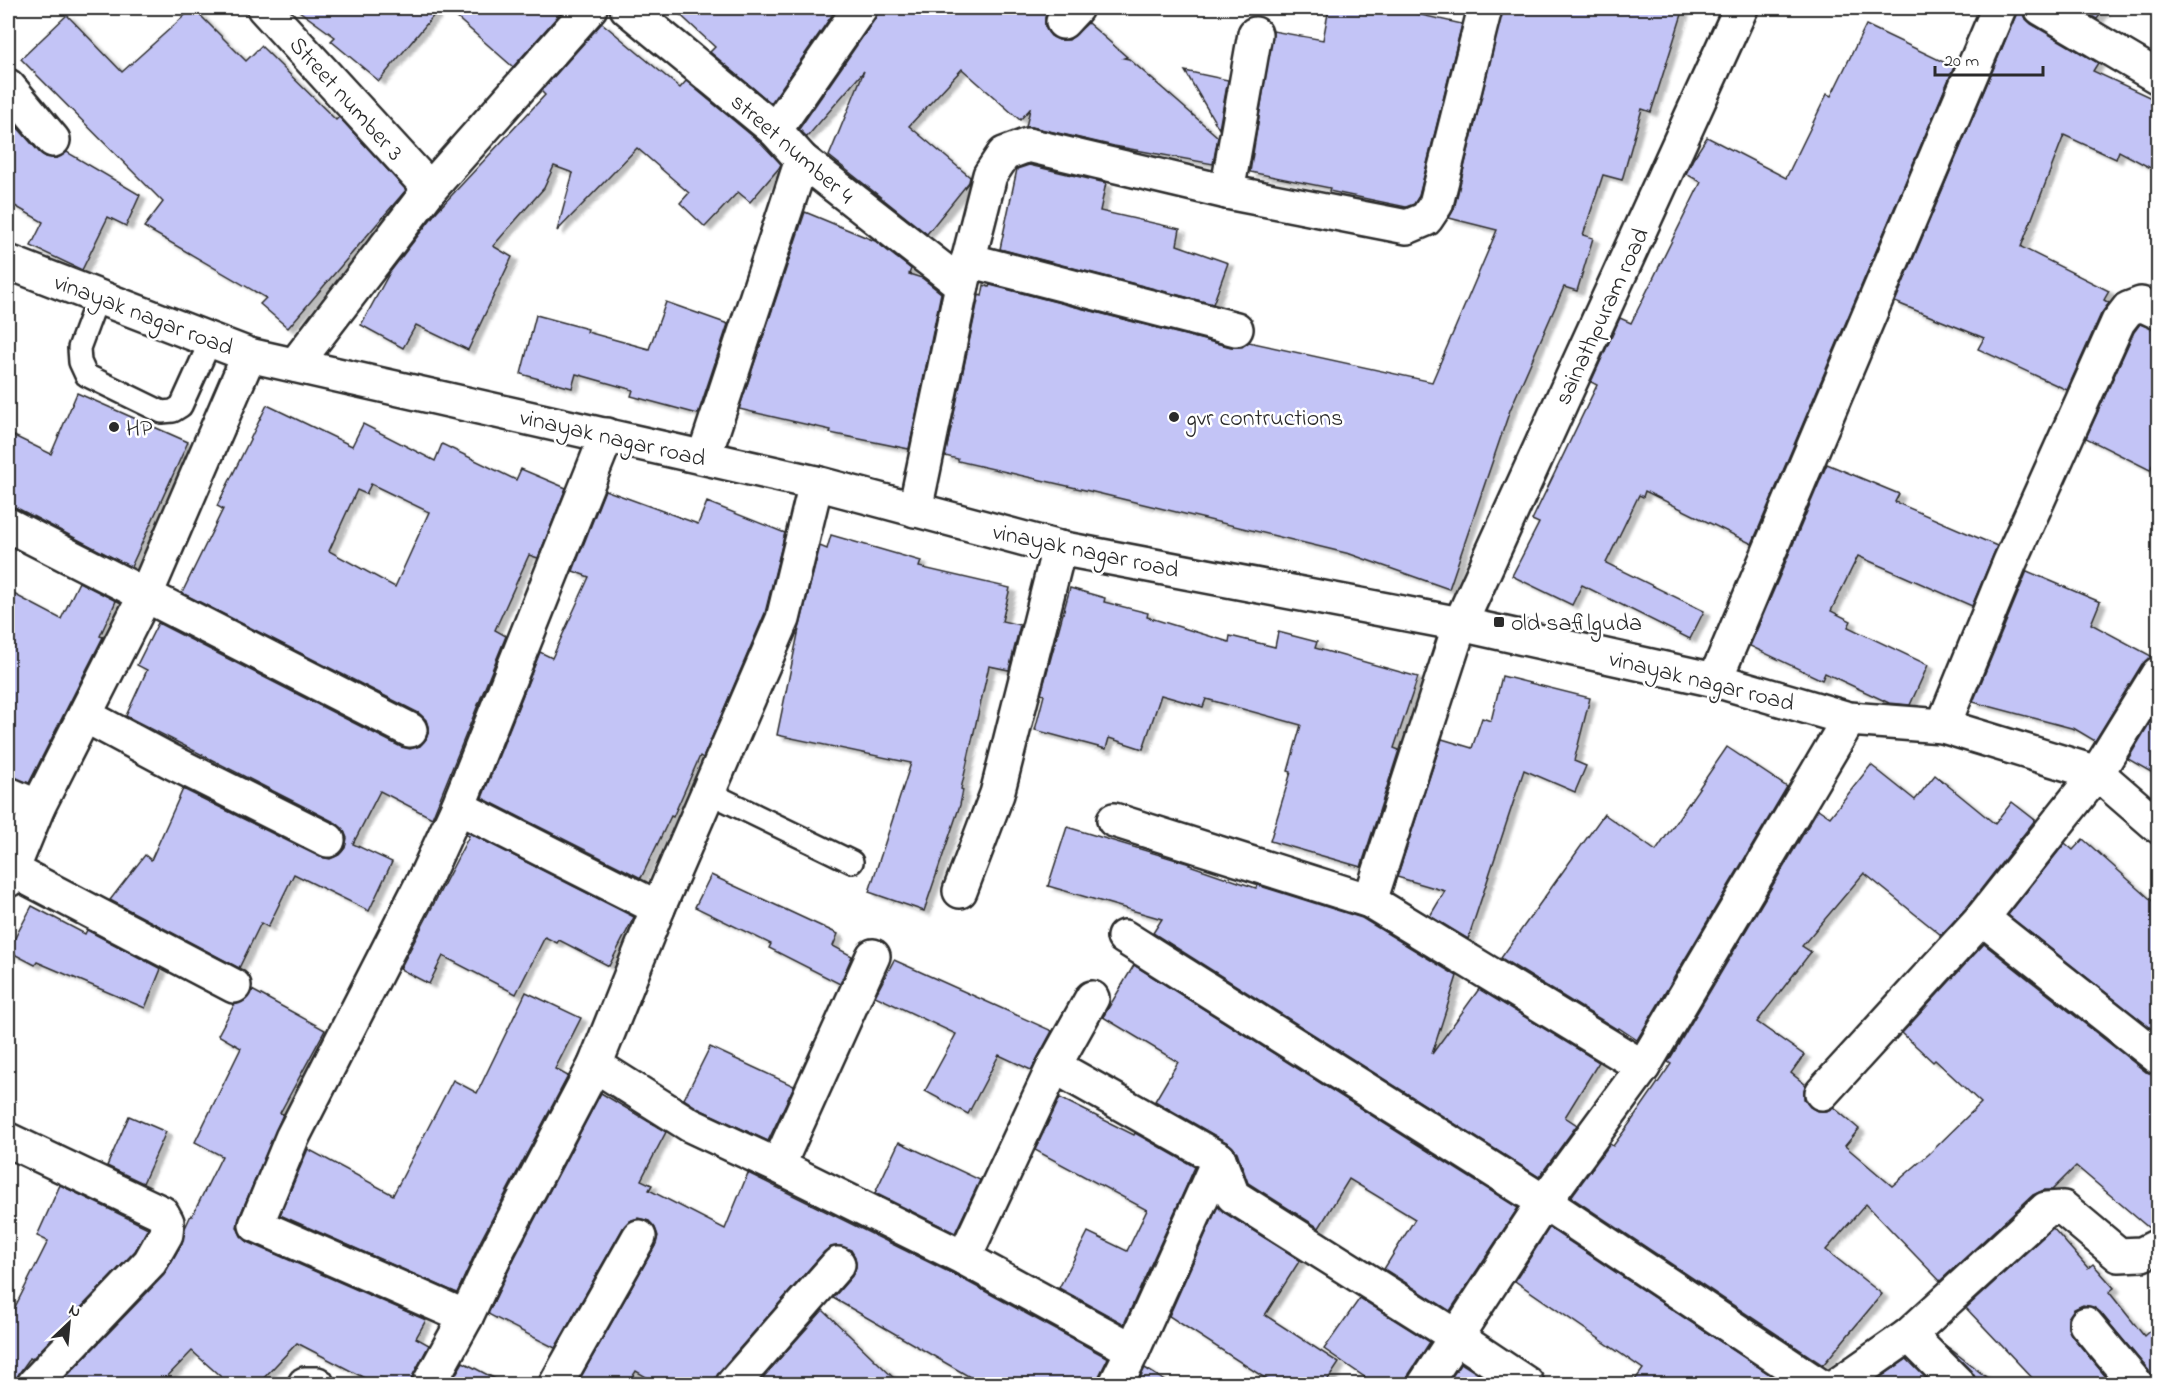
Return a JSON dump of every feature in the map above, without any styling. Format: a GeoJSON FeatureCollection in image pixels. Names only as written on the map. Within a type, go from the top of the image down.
{"type":"FeatureCollection","features":[{"type":"Feature","properties":{"kind":"street","name":"Street number 3"},"geometry":{"type":"LineString","coordinates":[[264,8],[430,189]]}},
{"type":"Feature","properties":{"kind":"street"},"geometry":{"type":"LineString","coordinates":[[295,365],[430,189],[590,8]]}},
{"type":"Feature","properties":{"kind":"street","name":"street number 4"},"geometry":{"type":"LineString","coordinates":[[627,8],[775,130],[802,160],[965,272]]}},
{"type":"Feature","properties":{"kind":"street"},"geometry":{"type":"LineString","coordinates":[[775,130],[860,8]]}},
{"type":"Feature","properties":{"kind":"street"},"geometry":{"type":"LineString","coordinates":[[915,510],[965,272],[990,176],[1004,154],[1028,145],[1227,192],[1407,227],[1426,219],[1436,204],[1485,8]]}},
{"type":"Feature","properties":{"kind":"street","name":"sainathpuram road"},"geometry":{"type":"LineString","coordinates":[[1370,901],[1460,624],[1742,8]]}},
{"type":"Feature","properties":{"kind":"street"},"geometry":{"type":"LineString","coordinates":[[1715,680],[1999,8]]}},
{"type":"Feature","properties":{"kind":"street"},"geometry":{"type":"LineString","coordinates":[[2041,8],[2158,77]]}},
{"type":"Feature","properties":{"kind":"street"},"geometry":{"type":"LineString","coordinates":[[1227,192],[1255,34]]}},
{"type":"Feature","properties":{"kind":"street"},"geometry":{"type":"LineString","coordinates":[[8,86],[53,140]]}},
{"type":"Feature","properties":{"kind":"street"},"geometry":{"type":"LineString","coordinates":[[704,457],[802,160]]}},
{"type":"Feature","properties":{"kind":"street","name":"vinayak nagar road"},"geometry":{"type":"LineString","coordinates":[[8,262],[249,355],[816,483],[1059,548],[1460,624],[1715,680],[1849,718],[1943,726],[2097,773],[2158,826]]}},
{"type":"Feature","properties":{"kind":"street"},"geometry":{"type":"LineString","coordinates":[[965,272],[1236,329]]}},
{"type":"Feature","properties":{"kind":"street"},"geometry":{"type":"LineString","coordinates":[[1943,726],[2010,562],[2118,322],[2128,309],[2141,304],[2158,312]]}},
{"type":"Feature","properties":{"kind":"street"},"geometry":{"type":"LineString","coordinates":[[234,986],[10,875],[38,807],[146,594],[249,355]]}},
{"type":"Feature","properties":{"kind":"street"},"geometry":{"type":"LineString","coordinates":[[466,1317],[256,1225],[292,1138],[428,872],[458,807],[607,435]]}},
{"type":"Feature","properties":{"kind":"street"},"geometry":{"type":"LineString","coordinates":[[429,1384],[466,1317],[498,1249],[595,1065],[658,908],[783,619],[816,483]]}},
{"type":"Feature","properties":{"kind":"street"},"geometry":{"type":"LineString","coordinates":[[8,525],[410,730]]}},
{"type":"Feature","properties":{"kind":"street"},"geometry":{"type":"LineString","coordinates":[[960,891],[997,794],[1059,548]]}},
{"type":"Feature","properties":{"kind":"street"},"geometry":{"type":"LineString","coordinates":[[1822,1092],[1982,918],[2097,773],[2158,674]]}},
{"type":"Feature","properties":{"kind":"street"},"geometry":{"type":"LineString","coordinates":[[86,716],[328,840]]}},
{"type":"Feature","properties":{"kind":"street"},"geometry":{"type":"LineString","coordinates":[[1425,1384],[1544,1202],[1643,1067],[1849,718]]}},
{"type":"Feature","properties":{"kind":"street"},"geometry":{"type":"LineString","coordinates":[[8,794],[38,807]]}},
{"type":"Feature","properties":{"kind":"street"},"geometry":{"type":"LineString","coordinates":[[458,807],[658,908]]}},
{"type":"Feature","properties":{"kind":"street"},"geometry":{"type":"LineString","coordinates":[[1114,820],[1370,901],[1643,1067]]}},
{"type":"Feature","properties":{"kind":"street"},"geometry":{"type":"LineString","coordinates":[[1982,918],[2158,1057]]}},
{"type":"Feature","properties":{"kind":"street"},"geometry":{"type":"LineString","coordinates":[[1124,937],[1544,1202],[1817,1384]]}},
{"type":"Feature","properties":{"kind":"street"},"geometry":{"type":"LineString","coordinates":[[778,1166],[873,956]]}},
{"type":"Feature","properties":{"kind":"street"},"geometry":{"type":"LineString","coordinates":[[964,1258],[1054,1066],[1092,998]]}},
{"type":"Feature","properties":{"kind":"street"},"geometry":{"type":"LineString","coordinates":[[595,1065],[690,1125],[964,1258],[1133,1350]]}},
{"type":"Feature","properties":{"kind":"street"},"geometry":{"type":"LineString","coordinates":[[1054,1066],[1219,1159],[1233,1196],[1527,1384]]}},
{"type":"Feature","properties":{"kind":"street"},"geometry":{"type":"LineString","coordinates":[[8,1140],[162,1213],[167,1222],[166,1234],[150,1262],[34,1384]]}},
{"type":"Feature","properties":{"kind":"street"},"geometry":{"type":"LineString","coordinates":[[1116,1384],[1219,1159]]}},
{"type":"Feature","properties":{"kind":"street"},"geometry":{"type":"LineString","coordinates":[[1839,1384],[1909,1335],[2046,1209],[2063,1208],[2118,1255],[2142,1254],[2158,1246]]}},
{"type":"Feature","properties":{"kind":"street"},"geometry":{"type":"LineString","coordinates":[[556,1384],[639,1237]]}},
{"type":"Feature","properties":{"kind":"street"},"geometry":{"type":"LineString","coordinates":[[733,1384],[838,1264]]}},
{"type":"Feature","properties":{"kind":"street"},"geometry":{"type":"LineString","coordinates":[[2086,1324],[2136,1384]]}},
{"type":"Feature","properties":{"kind":"street"},"geometry":{"type":"LineString","coordinates":[[1909,1335],[1958,1384]]}},
{"type":"Feature","properties":{"kind":"street"},"geometry":{"type":"LineString","coordinates":[[305,1384],[317,1384]]}},
{"type":"Feature","properties":{"kind":"lane"},"geometry":{"type":"LineString","coordinates":[[98,297],[79,348],[80,362],[86,375],[162,412],[173,411],[181,406],[211,340]]}},
{"type":"Feature","properties":{"kind":"lane"},"geometry":{"type":"LineString","coordinates":[[708,792],[852,862]]}},
{"type":"Feature","properties":{"kind":"building"},"geometry":{"type":"Polygon","coordinates":[[[193,8],[246,61],[261,46],[336,120],[339,117],[406,190],[288,328],[260,304],[266,298],[144,227],[163,202],[21,59],[67,15],[122,72],[193,8]]]}},
{"type":"Feature","properties":{"kind":"building"},"geometry":{"type":"Polygon","coordinates":[[[295,8],[440,8],[379,81],[331,41],[335,37],[295,8]]]}},
{"type":"Feature","properties":{"kind":"building"},"geometry":{"type":"Polygon","coordinates":[[[446,8],[565,8],[513,67],[446,8]]]}},
{"type":"Feature","properties":{"kind":"building"},"geometry":{"type":"Polygon","coordinates":[[[673,8],[837,8],[771,103],[710,52],[715,47],[673,8]]]}},
{"type":"Feature","properties":{"kind":"building"},"geometry":{"type":"Polygon","coordinates":[[[878,8],[1051,8],[1045,17],[1045,27],[1051,36],[1059,40],[1069,40],[1088,23],[1127,57],[1124,58],[1129,59],[1218,137],[1213,164],[1026,127],[1030,109],[1020,120],[962,69],[909,126],[970,177],[969,182],[927,234],[829,156],[864,71],[807,137],[799,129],[875,19],[878,8]]]}},
{"type":"Feature","properties":{"kind":"building"},"geometry":{"type":"Polygon","coordinates":[[[1329,8],[1390,8],[1462,24],[1419,196],[1414,204],[1406,207],[1329,191],[1330,188],[1250,172],[1273,31],[1323,40],[1329,8]]]}},
{"type":"Feature","properties":{"kind":"building"},"geometry":{"type":"Polygon","coordinates":[[[1503,8],[1684,8],[1651,112],[1642,109],[1622,180],[1603,175],[1583,235],[1593,238],[1577,291],[1564,287],[1510,410],[1449,589],[1350,554],[958,461],[958,459],[945,456],[979,295],[982,296],[984,285],[1231,347],[1242,347],[1249,342],[1432,382],[1497,230],[1449,218],[1454,209],[1503,8]]]}},
{"type":"Feature","properties":{"kind":"building"},"geometry":{"type":"Polygon","coordinates":[[[2017,8],[2022,8],[2024,17],[2031,24],[2098,63],[2093,71],[2158,101],[2158,172],[2119,151],[2116,159],[2064,135],[2021,247],[2109,291],[2104,300],[2109,303],[2101,314],[2067,390],[1978,349],[1984,338],[1895,302],[2017,8]]]}},
{"type":"Feature","properties":{"kind":"building"},"geometry":{"type":"Polygon","coordinates":[[[2077,8],[2105,8],[2097,19],[2077,8]]]}},
{"type":"Feature","properties":{"kind":"building"},"geometry":{"type":"Polygon","coordinates":[[[602,23],[680,88],[686,81],[762,144],[781,164],[779,168],[750,202],[738,192],[705,227],[680,203],[689,193],[637,148],[557,231],[573,173],[554,166],[544,188],[493,246],[512,257],[468,350],[416,325],[403,348],[361,325],[390,272],[437,211],[545,95],[541,91],[602,23]]]}},
{"type":"Feature","properties":{"kind":"building"},"geometry":{"type":"Polygon","coordinates":[[[1866,25],[1954,67],[1752,544],[1645,491],[1643,497],[1639,495],[1606,563],[1704,611],[1690,639],[1582,585],[1572,605],[1512,576],[1539,523],[1532,520],[1597,385],[1591,382],[1620,318],[1631,323],[1701,182],[1686,174],[1707,137],[1786,178],[1827,94],[1831,96],[1866,25]]]}},
{"type":"Feature","properties":{"kind":"building"},"geometry":{"type":"Polygon","coordinates":[[[1185,71],[1228,80],[1219,129],[1185,71]]]}},
{"type":"Feature","properties":{"kind":"building"},"geometry":{"type":"Polygon","coordinates":[[[8,117],[46,157],[57,158],[67,152],[140,195],[126,226],[108,217],[82,270],[31,246],[43,222],[8,202],[8,117]]]}},
{"type":"Feature","properties":{"kind":"building"},"geometry":{"type":"Polygon","coordinates":[[[1029,165],[1106,183],[1100,211],[1180,229],[1177,245],[1228,263],[1213,304],[1000,249],[1017,169],[1029,165]]]}},
{"type":"Feature","properties":{"kind":"building"},"geometry":{"type":"Polygon","coordinates":[[[805,212],[875,241],[911,269],[909,274],[922,278],[941,293],[909,449],[830,433],[831,430],[739,409],[805,212]]]}},
{"type":"Feature","properties":{"kind":"building"},"geometry":{"type":"Polygon","coordinates":[[[666,302],[728,324],[698,414],[631,396],[633,390],[576,374],[572,388],[521,374],[536,315],[649,349],[666,302]]]}},
{"type":"Feature","properties":{"kind":"building"},"geometry":{"type":"Polygon","coordinates":[[[2140,324],[2158,331],[2158,453],[2150,470],[2086,438],[2134,332],[2140,324]]]}},
{"type":"Feature","properties":{"kind":"building"},"geometry":{"type":"Polygon","coordinates":[[[77,393],[188,442],[131,567],[17,508],[8,506],[8,433],[51,454],[77,393]]]}},
{"type":"Feature","properties":{"kind":"building"},"geometry":{"type":"Polygon","coordinates":[[[267,405],[352,446],[363,424],[435,461],[442,444],[516,480],[521,469],[566,488],[538,558],[529,555],[495,630],[506,636],[432,818],[380,791],[353,844],[392,862],[369,911],[294,874],[268,927],[261,923],[239,968],[110,900],[145,855],[151,860],[183,789],[320,857],[330,859],[339,855],[345,848],[347,838],[343,829],[336,823],[126,716],[147,670],[137,665],[158,623],[401,747],[410,749],[420,746],[429,730],[426,720],[419,713],[182,593],[223,509],[217,506],[267,405]],[[371,484],[366,494],[357,490],[329,551],[395,587],[429,512],[371,484]]]}},
{"type":"Feature","properties":{"kind":"building"},"geometry":{"type":"Polygon","coordinates":[[[1827,464],[1899,494],[1895,502],[1997,546],[1972,606],[1858,556],[1831,611],[1851,621],[1848,627],[1928,665],[1910,705],[1889,703],[1825,673],[1822,680],[1750,646],[1827,464]]]}},
{"type":"Feature","properties":{"kind":"building"},"geometry":{"type":"Polygon","coordinates":[[[605,490],[698,524],[707,502],[785,533],[765,613],[703,758],[700,756],[673,817],[671,816],[641,878],[482,798],[540,652],[552,658],[589,577],[573,571],[605,490]]]}},
{"type":"Feature","properties":{"kind":"building"},"geometry":{"type":"Polygon","coordinates":[[[831,535],[921,561],[919,567],[1010,588],[1002,621],[1020,625],[1009,670],[989,666],[961,789],[963,790],[960,805],[924,911],[869,892],[911,763],[777,735],[799,629],[820,546],[827,549],[831,535]]]}},
{"type":"Feature","properties":{"kind":"building"},"geometry":{"type":"Polygon","coordinates":[[[2027,571],[2100,602],[2091,624],[2153,657],[2142,664],[2095,741],[2075,729],[1973,702],[2027,571]]]}},
{"type":"Feature","properties":{"kind":"building"},"geometry":{"type":"Polygon","coordinates":[[[79,582],[116,601],[100,636],[103,637],[29,783],[8,776],[8,591],[61,619],[79,582]]]}},
{"type":"Feature","properties":{"kind":"building"},"geometry":{"type":"Polygon","coordinates":[[[1070,588],[1105,598],[1104,602],[1148,613],[1147,617],[1229,642],[1230,636],[1275,647],[1278,632],[1317,642],[1315,648],[1418,677],[1394,748],[1399,750],[1361,867],[1270,841],[1291,772],[1288,771],[1301,725],[1206,699],[1203,707],[1161,695],[1143,749],[1109,738],[1106,749],[1035,730],[1044,695],[1041,694],[1070,588]]]}},
{"type":"Feature","properties":{"kind":"building"},"geometry":{"type":"Polygon","coordinates":[[[1502,676],[1590,698],[1574,761],[1586,766],[1575,792],[1524,770],[1468,939],[1430,916],[1445,891],[1397,877],[1442,739],[1472,748],[1482,718],[1491,721],[1502,676]]]}},
{"type":"Feature","properties":{"kind":"building"},"geometry":{"type":"Polygon","coordinates":[[[2158,709],[2158,776],[2128,759],[2158,709]]]}},
{"type":"Feature","properties":{"kind":"building"},"geometry":{"type":"Polygon","coordinates":[[[1727,747],[1787,787],[1637,1040],[1501,958],[1604,814],[1656,851],[1727,747]]]}},
{"type":"Feature","properties":{"kind":"building"},"geometry":{"type":"Polygon","coordinates":[[[1871,765],[1915,800],[1935,775],[1995,824],[2012,802],[2035,820],[1968,906],[1941,935],[1864,873],[1802,946],[1811,952],[1757,1022],[1804,1055],[1791,1073],[1806,1085],[1804,1099],[1810,1107],[1817,1111],[1827,1111],[1833,1107],[1859,1129],[1845,1146],[1892,1186],[1929,1154],[1981,1103],[1902,1033],[1984,944],[2146,1072],[2158,1075],[2158,1227],[2150,1229],[2076,1166],[2052,1190],[2044,1190],[2033,1195],[1940,1281],[1866,1204],[1826,1250],[1882,1294],[1823,1365],[1571,1197],[1610,1144],[1613,1146],[1671,1064],[1668,1062],[1818,809],[1830,817],[1871,765]]]}},
{"type":"Feature","properties":{"kind":"building"},"geometry":{"type":"Polygon","coordinates":[[[1067,827],[1190,864],[1256,888],[1257,885],[1362,918],[1457,976],[1432,1054],[1479,989],[1599,1062],[1565,1117],[1577,1125],[1539,1177],[1153,933],[1162,919],[1048,886],[1067,827]]]}},
{"type":"Feature","properties":{"kind":"building"},"geometry":{"type":"Polygon","coordinates":[[[467,832],[634,917],[609,966],[559,940],[557,943],[545,937],[516,994],[443,956],[429,984],[400,969],[469,836],[466,835],[467,832]]]}},
{"type":"Feature","properties":{"kind":"building"},"geometry":{"type":"Polygon","coordinates":[[[2083,839],[2158,906],[2158,1034],[2008,915],[2065,843],[2073,850],[2083,839]]]}},
{"type":"Feature","properties":{"kind":"building"},"geometry":{"type":"Polygon","coordinates":[[[711,875],[838,934],[833,946],[852,956],[840,984],[769,948],[771,944],[695,907],[711,875]]]}},
{"type":"Feature","properties":{"kind":"building"},"geometry":{"type":"Polygon","coordinates":[[[32,906],[85,934],[87,930],[161,969],[145,1008],[37,962],[35,965],[8,951],[32,906]]]}},
{"type":"Feature","properties":{"kind":"building"},"geometry":{"type":"Polygon","coordinates":[[[894,960],[1052,1031],[1031,1070],[999,1055],[968,1114],[925,1091],[956,1034],[875,996],[894,960]]]}},
{"type":"Feature","properties":{"kind":"building"},"geometry":{"type":"Polygon","coordinates":[[[1134,965],[1518,1208],[1450,1311],[1384,1269],[1415,1219],[1349,1179],[1319,1228],[1248,1183],[1237,1152],[1228,1143],[1155,1101],[1178,1062],[1103,1017],[1134,965]]]}},
{"type":"Feature","properties":{"kind":"building"},"geometry":{"type":"Polygon","coordinates":[[[252,990],[325,1030],[280,1113],[283,1114],[239,1218],[237,1227],[241,1236],[248,1242],[426,1320],[416,1338],[429,1345],[410,1384],[376,1384],[297,1343],[258,1384],[229,1384],[192,1351],[160,1384],[72,1384],[65,1378],[164,1275],[182,1243],[185,1228],[222,1156],[195,1142],[241,1048],[218,1035],[234,1005],[244,1001],[252,990]]]}},
{"type":"Feature","properties":{"kind":"building"},"geometry":{"type":"Polygon","coordinates":[[[526,992],[581,1018],[555,1069],[568,1076],[481,1240],[457,1293],[280,1215],[308,1149],[393,1195],[453,1080],[477,1093],[526,992]]]}},
{"type":"Feature","properties":{"kind":"building"},"geometry":{"type":"Polygon","coordinates":[[[710,1047],[794,1086],[768,1141],[699,1109],[684,1099],[710,1047]]]}},
{"type":"Feature","properties":{"kind":"building"},"geometry":{"type":"Polygon","coordinates":[[[601,1093],[666,1132],[641,1180],[652,1185],[649,1190],[725,1229],[748,1173],[955,1275],[1108,1358],[1097,1384],[982,1384],[833,1298],[852,1276],[856,1267],[855,1257],[851,1250],[841,1246],[831,1247],[824,1252],[719,1372],[715,1384],[658,1384],[636,1371],[628,1384],[577,1384],[655,1246],[658,1236],[649,1221],[638,1218],[629,1221],[623,1228],[555,1348],[488,1314],[515,1257],[601,1093]]]}},
{"type":"Feature","properties":{"kind":"building"},"geometry":{"type":"Polygon","coordinates":[[[1060,1098],[1134,1135],[1135,1133],[1195,1167],[1124,1324],[1059,1288],[1088,1232],[1127,1251],[1147,1210],[1035,1150],[1060,1098]]]}},
{"type":"Feature","properties":{"kind":"building"},"geometry":{"type":"Polygon","coordinates":[[[129,1116],[166,1132],[143,1183],[107,1166],[129,1116]]]}},
{"type":"Feature","properties":{"kind":"building"},"geometry":{"type":"Polygon","coordinates":[[[899,1142],[980,1180],[955,1233],[875,1193],[899,1142]]]}},
{"type":"Feature","properties":{"kind":"building"},"geometry":{"type":"Polygon","coordinates":[[[60,1185],[148,1228],[135,1251],[32,1359],[30,1358],[16,1379],[16,1384],[8,1384],[8,1321],[48,1241],[37,1236],[60,1185]]]}},
{"type":"Feature","properties":{"kind":"building"},"geometry":{"type":"Polygon","coordinates":[[[1218,1206],[1223,1212],[1300,1260],[1265,1315],[1339,1363],[1325,1384],[1274,1384],[1169,1316],[1218,1206]]]}},
{"type":"Feature","properties":{"kind":"building"},"geometry":{"type":"Polygon","coordinates":[[[1549,1228],[1784,1384],[1632,1384],[1643,1369],[1515,1281],[1549,1228]]]}},
{"type":"Feature","properties":{"kind":"building"},"geometry":{"type":"Polygon","coordinates":[[[2053,1228],[2088,1268],[2093,1264],[2114,1288],[2109,1292],[2144,1336],[2158,1323],[2158,1384],[2154,1384],[2150,1372],[2100,1312],[2093,1307],[2083,1305],[2074,1309],[2068,1318],[2068,1328],[2112,1384],[2038,1384],[1966,1308],[2053,1228]]]}},
{"type":"Feature","properties":{"kind":"building"},"geometry":{"type":"Polygon","coordinates":[[[1360,1298],[1430,1342],[1409,1374],[1407,1384],[1375,1384],[1324,1349],[1360,1298]]]}},
{"type":"Feature","properties":{"kind":"building"},"geometry":{"type":"Polygon","coordinates":[[[823,1310],[900,1384],[757,1384],[823,1310]]]}},
{"type":"Feature","properties":{"kind":"building"},"geometry":{"type":"Polygon","coordinates":[[[1944,1344],[1995,1384],[1976,1384],[1971,1371],[1944,1344]]]}},
{"type":"Feature","properties":{"kind":"building"},"geometry":{"type":"Polygon","coordinates":[[[1907,1359],[1932,1384],[1871,1384],[1907,1359]]]}},
{"type":"Feature","properties":{"kind":"building"},"geometry":{"type":"Polygon","coordinates":[[[463,1362],[505,1384],[450,1384],[463,1362]]]}},
{"type":"Feature","properties":{"kind":"building"},"geometry":{"type":"Polygon","coordinates":[[[1461,1363],[1494,1384],[1447,1384],[1461,1363]]]}},
{"type":"Feature","properties":{"kind":"building"},"geometry":{"type":"Polygon","coordinates":[[[1145,1368],[1170,1384],[1137,1384],[1145,1368]]]}},
{"type":"Feature","properties":{"kind":"place","name":"gvr contructions"},"geometry":{"type":"Point","coordinates":[1174,417]}},
{"type":"Feature","properties":{"kind":"place","name":"HP"},"geometry":{"type":"Point","coordinates":[114,427]}},
{"type":"Feature","properties":{"kind":"place","name":"old safilguda"},"geometry":{"type":"Point","coordinates":[1499,622]}}]}
